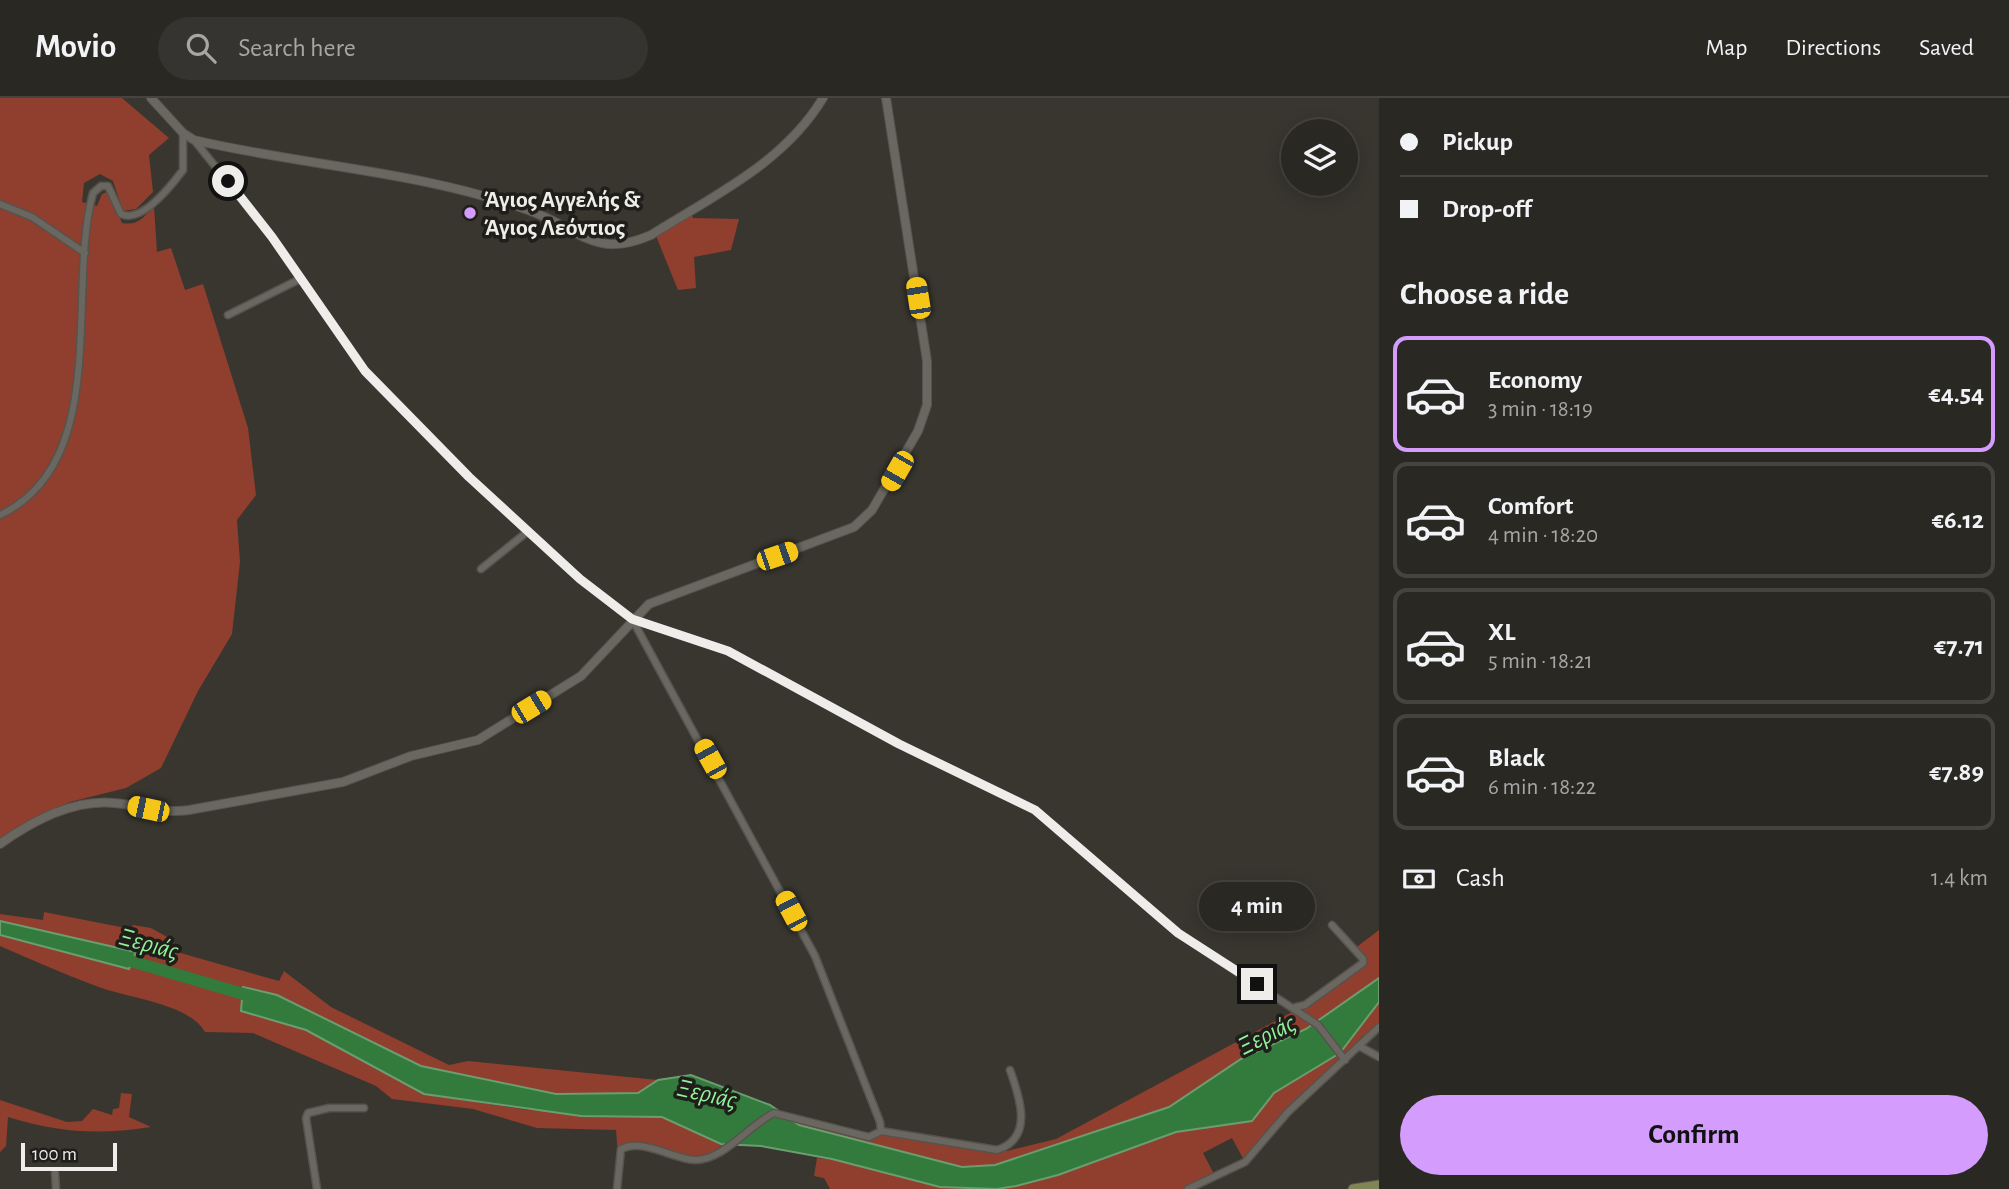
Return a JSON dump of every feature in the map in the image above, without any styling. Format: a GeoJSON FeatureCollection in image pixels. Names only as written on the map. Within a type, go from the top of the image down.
{"type":"FeatureCollection","features":[{"type":"Feature","properties":{"kind":"main road"},"geometry":{"type":"LineString","coordinates":[[1353,1189],[1379,1185]]}},
{"type":"Feature","properties":{"kind":"street"},"geometry":{"type":"LineString","coordinates":[[151,98],[183,133],[194,140],[272,237],[365,371],[527,532],[580,579],[632,619],[728,651],[899,744],[1035,810],[1178,933],[1296,1007],[1324,1030],[1345,1060]]}},
{"type":"Feature","properties":{"kind":"street"},"geometry":{"type":"LineString","coordinates":[[194,140],[426,182],[491,198],[532,211],[600,245],[614,246],[651,235],[764,164],[800,130],[822,98]]}},
{"type":"Feature","properties":{"kind":"street"},"geometry":{"type":"LineString","coordinates":[[0,844],[50,815],[82,805],[112,802],[161,811],[189,810],[343,782],[411,755],[478,740],[581,676],[632,619],[656,600],[854,527],[878,502],[918,431],[927,405],[927,360],[886,98]]}},
{"type":"Feature","properties":{"kind":"street"},"geometry":{"type":"LineString","coordinates":[[0,515],[14,509],[33,492],[50,470],[65,438],[76,381],[85,253],[92,198],[96,188],[108,186],[118,212],[124,216],[139,214],[183,170],[183,133]]}},
{"type":"Feature","properties":{"kind":"street"},"geometry":{"type":"LineString","coordinates":[[0,204],[32,217],[85,253]]}},
{"type":"Feature","properties":{"kind":"street"},"geometry":{"type":"LineString","coordinates":[[228,315],[300,279]]}},
{"type":"Feature","properties":{"kind":"street"},"geometry":{"type":"LineString","coordinates":[[481,569],[527,532]]}},
{"type":"Feature","properties":{"kind":"street"},"geometry":{"type":"LineString","coordinates":[[632,619],[815,956],[880,1122],[881,1131]]}},
{"type":"Feature","properties":{"kind":"street"},"geometry":{"type":"LineString","coordinates":[[1296,1007],[1305,1005],[1363,963],[1332,925]]}},
{"type":"Feature","properties":{"kind":"street"},"geometry":{"type":"LineString","coordinates":[[1188,1189],[1245,1163],[1288,1112],[1379,1027]]}},
{"type":"Feature","properties":{"kind":"street"},"geometry":{"type":"LineString","coordinates":[[1359,1046],[1379,1057]]}},
{"type":"Feature","properties":{"kind":"street"},"geometry":{"type":"LineString","coordinates":[[617,1189],[621,1149],[635,1146],[696,1160],[722,1150],[774,1113],[869,1137],[881,1131],[997,1150],[1007,1146],[1019,1132],[1023,1119],[1010,1070]]}},
{"type":"Feature","properties":{"kind":"street"},"geometry":{"type":"LineString","coordinates":[[317,1189],[306,1118],[308,1113],[321,1109],[364,1108]]}},
{"type":"Feature","properties":{"kind":"street"},"geometry":{"type":"LineString","coordinates":[[55,1173],[56,1189]]}},
{"type":"Feature","properties":{"kind":"shaded area"},"geometry":{"type":"Polygon","coordinates":[[[0,98],[122,98],[169,138],[149,155],[153,192],[136,209],[123,211],[113,181],[100,174],[84,183],[82,202],[97,206],[102,194],[107,192],[111,195],[122,223],[128,224],[140,220],[154,206],[157,252],[171,248],[185,290],[203,284],[248,428],[256,495],[237,520],[240,562],[232,634],[198,691],[161,768],[126,788],[70,802],[0,841],[0,98]]]}},
{"type":"Feature","properties":{"kind":"shaded area"},"geometry":{"type":"Polygon","coordinates":[[[692,215],[693,218],[739,219],[731,250],[694,257],[696,288],[678,290],[656,236],[692,215]]]}},
{"type":"Feature","properties":{"kind":"shaded area"},"geometry":{"type":"Polygon","coordinates":[[[44,912],[131,929],[133,925],[151,928],[173,940],[170,950],[279,981],[284,971],[331,1007],[449,1065],[468,1061],[658,1080],[638,1093],[604,1094],[556,1094],[495,1084],[421,1066],[277,995],[244,987],[241,1011],[306,1030],[424,1094],[528,1110],[662,1117],[721,1144],[737,1144],[727,1152],[702,1159],[675,1156],[635,1146],[626,1146],[618,1155],[616,1130],[537,1128],[473,1109],[392,1099],[376,1086],[253,1033],[205,1032],[197,1022],[171,1008],[96,986],[0,946],[0,935],[129,969],[136,952],[0,921],[0,914],[43,920],[44,912]]]}},
{"type":"Feature","properties":{"kind":"shaded area"},"geometry":{"type":"Polygon","coordinates":[[[1379,930],[1379,978],[1306,1029],[1241,1059],[1169,1107],[995,1165],[962,1167],[799,1125],[785,1116],[869,1137],[881,1131],[1007,1151],[1056,1139],[1305,1005],[1363,963],[1354,949],[1379,930]]]}},
{"type":"Feature","properties":{"kind":"shaded area"},"geometry":{"type":"Polygon","coordinates":[[[1379,1002],[1379,1027],[1288,1112],[1245,1162],[1232,1138],[1203,1153],[1215,1176],[1188,1189],[997,1189],[1058,1175],[1176,1132],[1252,1121],[1274,1093],[1336,1056],[1379,1002]]]}},
{"type":"Feature","properties":{"kind":"shaded area"},"geometry":{"type":"Polygon","coordinates":[[[121,1093],[132,1094],[129,1117],[151,1127],[79,1131],[8,1117],[6,1146],[0,1152],[0,1100],[67,1122],[82,1121],[93,1109],[112,1115],[113,1109],[119,1108],[121,1093]]]}},
{"type":"Feature","properties":{"kind":"shaded area"},"geometry":{"type":"Polygon","coordinates":[[[817,1158],[972,1189],[830,1189],[824,1178],[814,1176],[817,1158]]]}},
{"type":"Feature","properties":{"kind":"water"},"geometry":{"type":"Polygon","coordinates":[[[0,921],[136,952],[129,969],[0,935],[0,921]]]}},
{"type":"Feature","properties":{"kind":"water"},"geometry":{"type":"Polygon","coordinates":[[[1379,978],[1379,1002],[1340,1053],[1274,1093],[1252,1121],[1176,1132],[1058,1175],[997,1189],[940,1187],[832,1159],[761,1146],[721,1144],[662,1117],[581,1116],[424,1094],[306,1030],[241,1011],[243,987],[277,995],[421,1066],[556,1094],[638,1093],[658,1080],[691,1075],[770,1105],[799,1125],[962,1167],[995,1165],[1169,1107],[1241,1059],[1306,1029],[1379,978]]]}},
{"type":"Feature","properties":{"kind":"waterway","name":"Ξεριάς"},"geometry":{"type":"LineString","coordinates":[[117,957],[257,998]]}},
{"type":"Feature","properties":{"kind":"place","name":"Άγιος Αγγελής & Άγιος Λεόντιος"},"geometry":{"type":"Point","coordinates":[470,213]}},
{"type":"Feature","properties":{"kind":"route"},"geometry":{"type":"LineString","coordinates":[[228,181],[272,237],[365,371],[469,477],[555,559],[580,579],[632,619],[728,651],[899,744],[1035,810],[1178,933],[1257,984]]}}]}
